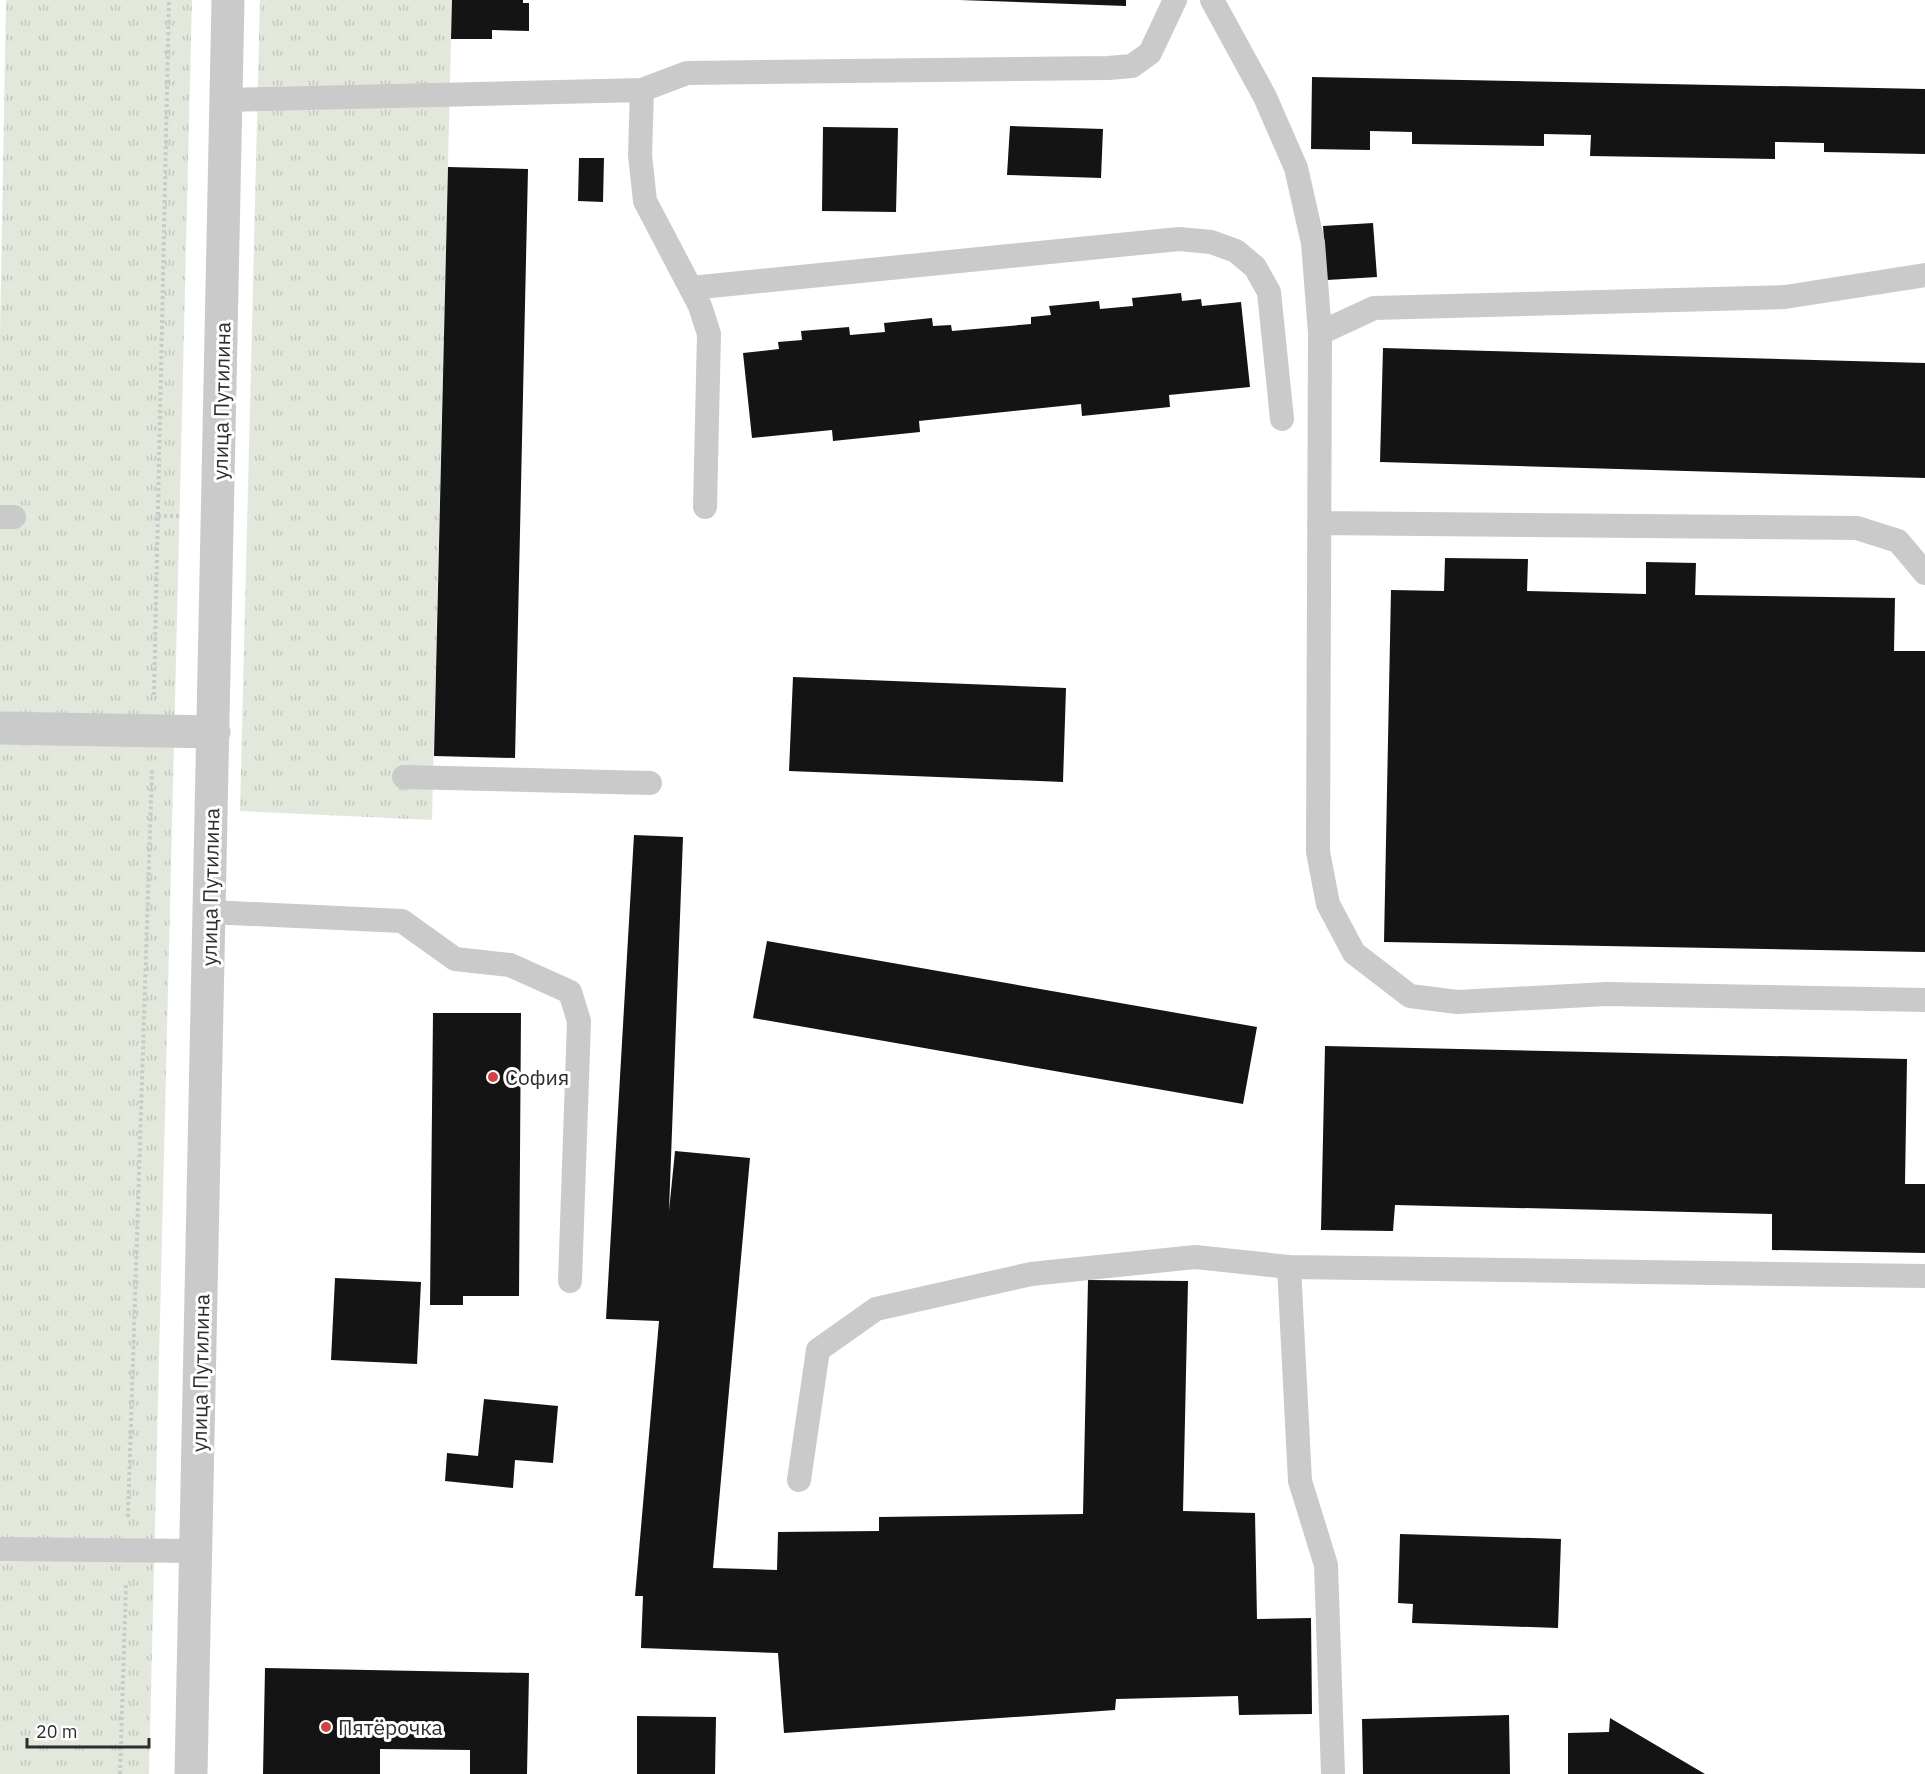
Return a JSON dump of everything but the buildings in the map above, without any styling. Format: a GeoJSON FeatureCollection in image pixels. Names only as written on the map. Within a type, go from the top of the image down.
{"type":"FeatureCollection","features":[{"type":"Feature","properties":{"kind":"street","name":"улица Путилина"},"geometry":{"type":"LineString","coordinates":[[191,1774],[228,0]]}},
{"type":"Feature","properties":{"kind":"street"},"geometry":{"type":"LineString","coordinates":[[0,728],[214,732]]}},
{"type":"Feature","properties":{"kind":"lane"},"geometry":{"type":"LineString","coordinates":[[226,100],[642,90],[687,72],[1132,66],[1150,54],[1175,0]]}},
{"type":"Feature","properties":{"kind":"lane"},"geometry":{"type":"LineString","coordinates":[[1212,0],[1265,97],[1296,168],[1313,243],[1320,333],[1318,852],[1328,904],[1354,953],[1410,996],[1457,1002],[1606,994],[1925,1000]]}},
{"type":"Feature","properties":{"kind":"lane"},"geometry":{"type":"LineString","coordinates":[[642,90],[640,155],[645,201],[691,288],[705,320],[710,348],[705,507]]}},
{"type":"Feature","properties":{"kind":"lane"},"geometry":{"type":"LineString","coordinates":[[691,288],[1179,239],[1211,242],[1236,251],[1255,267],[1269,292],[1282,419]]}},
{"type":"Feature","properties":{"kind":"lane"},"geometry":{"type":"LineString","coordinates":[[1320,333],[1374,308],[1785,297],[1925,275]]}},
{"type":"Feature","properties":{"kind":"lane"},"geometry":{"type":"LineString","coordinates":[[1319,523],[1857,528],[1898,540],[1925,573]]}},
{"type":"Feature","properties":{"kind":"lane"},"geometry":{"type":"LineString","coordinates":[[404,777],[650,783]]}},
{"type":"Feature","properties":{"kind":"lane"},"geometry":{"type":"LineString","coordinates":[[210,912],[402,921],[455,959],[510,965],[570,992],[579,1022],[570,1281]]}},
{"type":"Feature","properties":{"kind":"lane"},"geometry":{"type":"LineString","coordinates":[[799,1480],[818,1350],[876,1309],[1031,1274],[1195,1257],[1290,1267],[1925,1276]]}},
{"type":"Feature","properties":{"kind":"lane"},"geometry":{"type":"LineString","coordinates":[[1290,1267],[1300,1481],[1326,1565],[1333,1774]]}},
{"type":"Feature","properties":{"kind":"lane"},"geometry":{"type":"LineString","coordinates":[[0,1549],[196,1551]]}},
{"type":"Feature","properties":{"kind":"path"},"geometry":{"type":"LineString","coordinates":[[120,1774],[153,731],[169,0]]}},
{"type":"Feature","properties":{"kind":"green space"},"geometry":{"type":"Polygon","coordinates":[[[6,0],[192,0],[149,1774],[0,1774],[0,336],[6,0]]]}},
{"type":"Feature","properties":{"kind":"green space"},"geometry":{"type":"Polygon","coordinates":[[[260,0],[452,0],[432,820],[240,811],[260,0]]]}},
{"type":"Feature","properties":{"kind":"place","name":"София"},"geometry":{"type":"Point","coordinates":[493,1077]}},
{"type":"Feature","properties":{"kind":"place","name":"Пятёрочка"},"geometry":{"type":"Point","coordinates":[326,1727]}}]}
